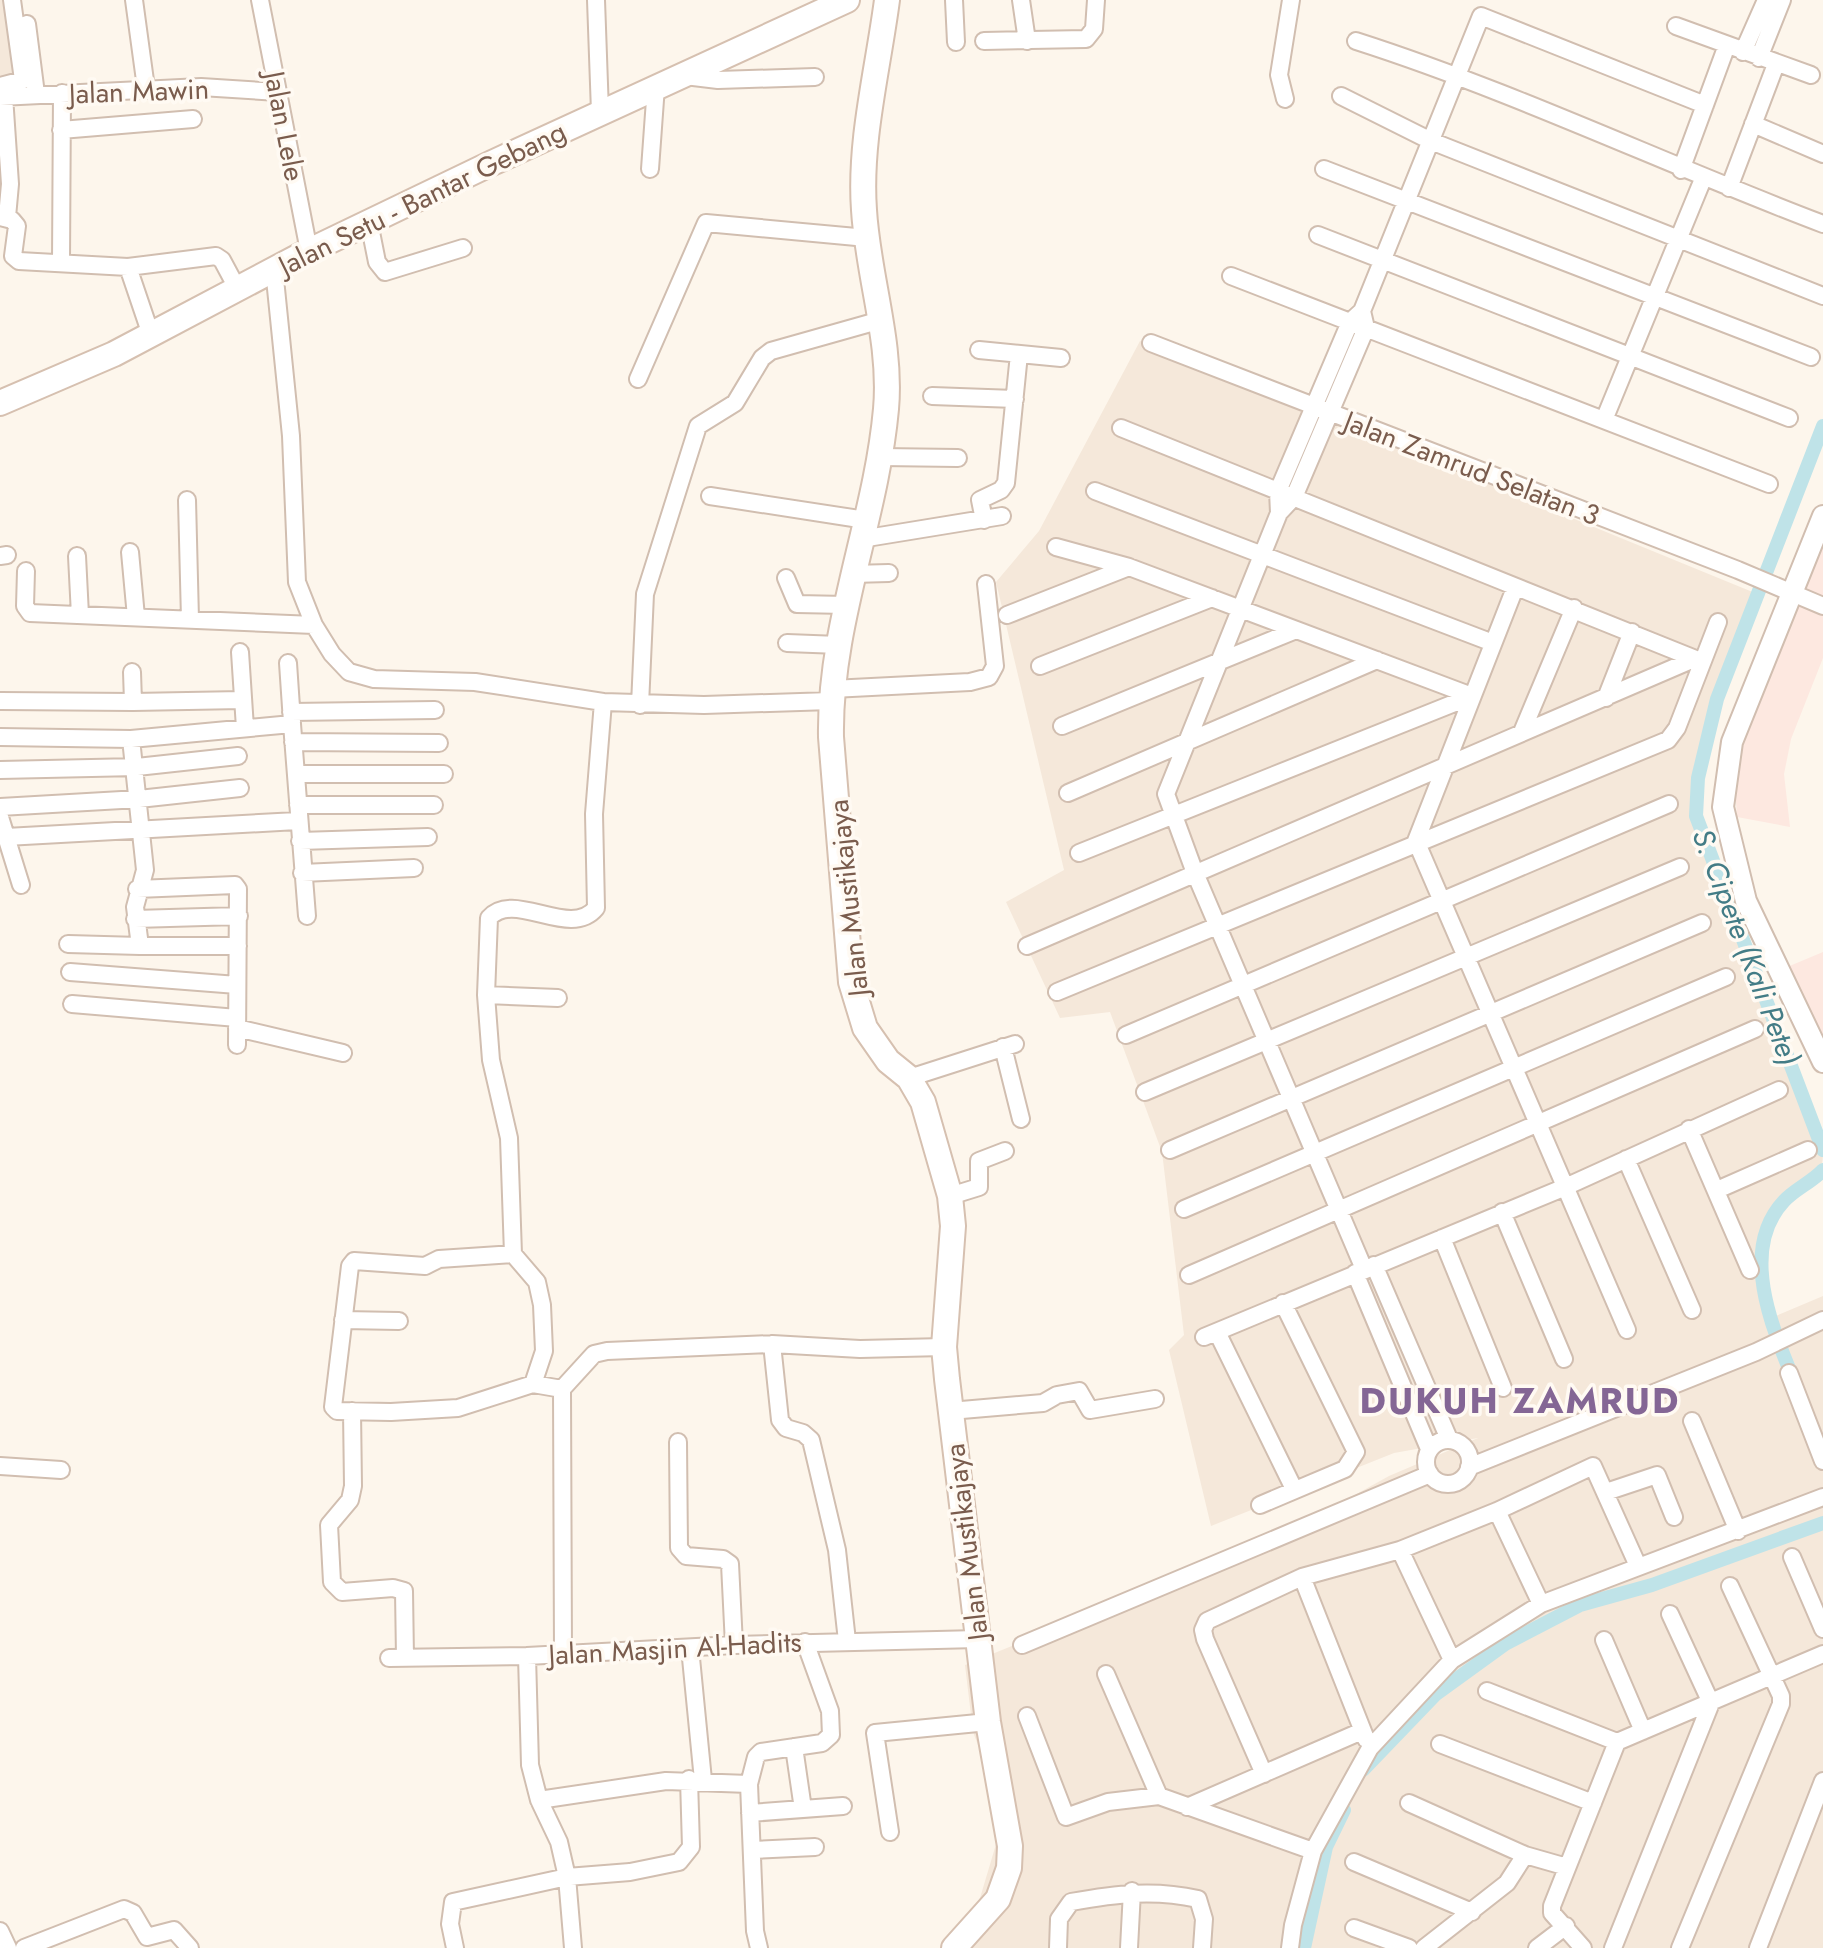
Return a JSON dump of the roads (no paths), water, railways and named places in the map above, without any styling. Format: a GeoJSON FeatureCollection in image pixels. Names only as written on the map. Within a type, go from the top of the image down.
{"type":"FeatureCollection","features":[{"type":"Feature","properties":{"kind":"main road","name":"Jalan Setu - Bantar Gebang"},"geometry":{"type":"LineString","coordinates":[[0,403],[151,335],[309,251],[600,112],[847,0]]}},
{"type":"Feature","properties":{"kind":"main road","name":"Jalan Mustikajaya"},"geometry":{"type":"LineString","coordinates":[[887,0],[865,149],[867,238],[881,320],[887,405],[881,457],[852,574],[831,695],[851,982],[865,1028],[888,1061],[909,1078],[923,1102],[950,1196],[953,1226],[944,1347],[988,1722],[1010,1846],[1009,1868],[998,1899],[954,1948]]}},
{"type":"Feature","properties":{"kind":"street"},"geometry":{"type":"LineString","coordinates":[[12,0],[23,80],[1,93],[10,184],[3,217],[17,226],[16,260],[128,267],[216,256],[237,288]]}},
{"type":"Feature","properties":{"kind":"street"},"geometry":{"type":"LineString","coordinates":[[23,0],[36,94]]}},
{"type":"Feature","properties":{"kind":"street"},"geometry":{"type":"LineString","coordinates":[[134,0],[146,88]]}},
{"type":"Feature","properties":{"kind":"street","name":"Jalan Lele"},"geometry":{"type":"LineString","coordinates":[[260,0],[309,251]]}},
{"type":"Feature","properties":{"kind":"street"},"geometry":{"type":"LineString","coordinates":[[596,0],[600,112]]}},
{"type":"Feature","properties":{"kind":"street"},"geometry":{"type":"LineString","coordinates":[[954,0],[956,42]]}},
{"type":"Feature","properties":{"kind":"street"},"geometry":{"type":"LineString","coordinates":[[1021,0],[1027,41]]}},
{"type":"Feature","properties":{"kind":"street"},"geometry":{"type":"LineString","coordinates":[[984,41],[1086,39],[1094,29],[1096,0]]}},
{"type":"Feature","properties":{"kind":"street"},"geometry":{"type":"LineString","coordinates":[[1285,99],[1279,75],[1291,0]]}},
{"type":"Feature","properties":{"kind":"street"},"geometry":{"type":"LineString","coordinates":[[1751,55],[1766,0]]}},
{"type":"Feature","properties":{"kind":"street"},"geometry":{"type":"LineString","coordinates":[[1751,55],[1782,0]]}},
{"type":"Feature","properties":{"kind":"street"},"geometry":{"type":"LineString","coordinates":[[1364,1269],[1449,1439],[1466,1448],[1469,1467],[1463,1478],[1452,1483],[1439,1482],[1430,1474],[1425,1462],[1429,1449],[1364,1269],[1171,816],[1166,794],[1481,16],[1705,105]]}},
{"type":"Feature","properties":{"kind":"street"},"geometry":{"type":"LineString","coordinates":[[1676,26],[1811,75]]}},
{"type":"Feature","properties":{"kind":"street"},"geometry":{"type":"LineString","coordinates":[[1356,41],[1456,73],[1681,170],[1823,224]]}},
{"type":"Feature","properties":{"kind":"street"},"geometry":{"type":"LineString","coordinates":[[1681,170],[1727,45]]}},
{"type":"Feature","properties":{"kind":"street"},"geometry":{"type":"LineString","coordinates":[[1729,188],[1776,64]]}},
{"type":"Feature","properties":{"kind":"street"},"geometry":{"type":"LineString","coordinates":[[679,75],[718,80],[815,77]]}},
{"type":"Feature","properties":{"kind":"street"},"geometry":{"type":"LineString","coordinates":[[650,169],[656,86]]}},
{"type":"Feature","properties":{"kind":"street","name":"Jalan Mawin"},"geometry":{"type":"LineString","coordinates":[[1,93],[201,87],[278,92]]}},
{"type":"Feature","properties":{"kind":"street"},"geometry":{"type":"LineString","coordinates":[[61,263],[62,93]]}},
{"type":"Feature","properties":{"kind":"street"},"geometry":{"type":"LineString","coordinates":[[1341,96],[1431,141],[1823,296]]}},
{"type":"Feature","properties":{"kind":"street"},"geometry":{"type":"LineString","coordinates":[[61,130],[193,119]]}},
{"type":"Feature","properties":{"kind":"street"},"geometry":{"type":"LineString","coordinates":[[1753,124],[1823,154]]}},
{"type":"Feature","properties":{"kind":"street"},"geometry":{"type":"LineString","coordinates":[[1324,169],[1811,357]]}},
{"type":"Feature","properties":{"kind":"street"},"geometry":{"type":"LineString","coordinates":[[1604,420],[1703,179]]}},
{"type":"Feature","properties":{"kind":"street"},"geometry":{"type":"LineString","coordinates":[[369,222],[377,262],[385,272],[463,248]]}},
{"type":"Feature","properties":{"kind":"street"},"geometry":{"type":"LineString","coordinates":[[638,379],[706,223],[867,238]]}},
{"type":"Feature","properties":{"kind":"street"},"geometry":{"type":"LineString","coordinates":[[1318,235],[1789,418]]}},
{"type":"Feature","properties":{"kind":"street"},"geometry":{"type":"LineString","coordinates":[[128,267],[151,335]]}},
{"type":"Feature","properties":{"kind":"street"},"geometry":{"type":"LineString","coordinates":[[274,269],[291,436],[297,582],[314,625],[341,666],[358,676],[475,682],[640,705],[831,695],[970,682],[989,677],[995,666],[986,584]]}},
{"type":"Feature","properties":{"kind":"street"},"geometry":{"type":"LineString","coordinates":[[1231,276],[1359,320],[1769,484]]}},
{"type":"Feature","properties":{"kind":"street"},"geometry":{"type":"LineString","coordinates":[[640,705],[645,594],[698,426],[735,403],[762,358],[771,351],[881,320]]}},
{"type":"Feature","properties":{"kind":"street","name":"Jalan Zamrud Selatan 3"},"geometry":{"type":"LineString","coordinates":[[1151,343],[1823,606]]}},
{"type":"Feature","properties":{"kind":"street"},"geometry":{"type":"LineString","coordinates":[[979,350],[1061,358]]}},
{"type":"Feature","properties":{"kind":"street"},"geometry":{"type":"LineString","coordinates":[[984,520],[980,500],[1001,490],[1006,483],[1019,354]]}},
{"type":"Feature","properties":{"kind":"street"},"geometry":{"type":"LineString","coordinates":[[932,396],[1015,399]]}},
{"type":"Feature","properties":{"kind":"street"},"geometry":{"type":"LineString","coordinates":[[1121,428],[1699,660]]}},
{"type":"Feature","properties":{"kind":"street"},"geometry":{"type":"LineString","coordinates":[[881,457],[958,458]]}},
{"type":"Feature","properties":{"kind":"street"},"geometry":{"type":"LineString","coordinates":[[1095,491],[1493,643]]}},
{"type":"Feature","properties":{"kind":"street"},"geometry":{"type":"LineString","coordinates":[[710,496],[863,529],[1002,516]]}},
{"type":"Feature","properties":{"kind":"street"},"geometry":{"type":"LineString","coordinates":[[187,500],[190,619]]}},
{"type":"Feature","properties":{"kind":"street"},"geometry":{"type":"LineString","coordinates":[[1823,516],[1789,592],[1732,742],[1723,807],[1746,901],[1823,1062]]}},
{"type":"Feature","properties":{"kind":"street"},"geometry":{"type":"LineString","coordinates":[[1056,547],[1129,567],[1472,696]]}},
{"type":"Feature","properties":{"kind":"street"},"geometry":{"type":"LineString","coordinates":[[130,552],[136,617]]}},
{"type":"Feature","properties":{"kind":"street"},"geometry":{"type":"LineString","coordinates":[[77,556],[80,615]]}},
{"type":"Feature","properties":{"kind":"street"},"geometry":{"type":"LineString","coordinates":[[1007,615],[1129,567]]}},
{"type":"Feature","properties":{"kind":"street"},"geometry":{"type":"LineString","coordinates":[[26,571],[26,610],[314,625]]}},
{"type":"Feature","properties":{"kind":"street"},"geometry":{"type":"LineString","coordinates":[[852,574],[889,573]]}},
{"type":"Feature","properties":{"kind":"street"},"geometry":{"type":"LineString","coordinates":[[786,578],[797,604],[846,605]]}},
{"type":"Feature","properties":{"kind":"street"},"geometry":{"type":"LineString","coordinates":[[1515,588],[1416,841],[1439,901],[1627,1330]]}},
{"type":"Feature","properties":{"kind":"street"},"geometry":{"type":"LineString","coordinates":[[1040,666],[1212,598]]}},
{"type":"Feature","properties":{"kind":"street"},"geometry":{"type":"LineString","coordinates":[[1522,732],[1574,608]]}},
{"type":"Feature","properties":{"kind":"street"},"geometry":{"type":"LineString","coordinates":[[1057,992],[1672,737],[1699,660],[1718,622]]}},
{"type":"Feature","properties":{"kind":"street"},"geometry":{"type":"LineString","coordinates":[[1062,726],[1296,630]]}},
{"type":"Feature","properties":{"kind":"street"},"geometry":{"type":"LineString","coordinates":[[1606,698],[1632,632]]}},
{"type":"Feature","properties":{"kind":"street"},"geometry":{"type":"LineString","coordinates":[[787,643],[839,645]]}},
{"type":"Feature","properties":{"kind":"street"},"geometry":{"type":"LineString","coordinates":[[240,652],[245,728]]}},
{"type":"Feature","properties":{"kind":"street"},"geometry":{"type":"LineString","coordinates":[[1068,793],[1377,660]]}},
{"type":"Feature","properties":{"kind":"street"},"geometry":{"type":"LineString","coordinates":[[1027,946],[1522,732],[1699,660]]}},
{"type":"Feature","properties":{"kind":"street"},"geometry":{"type":"LineString","coordinates":[[288,663],[307,916]]}},
{"type":"Feature","properties":{"kind":"street"},"geometry":{"type":"LineString","coordinates":[[132,672],[133,702]]}},
{"type":"Feature","properties":{"kind":"street"},"geometry":{"type":"LineString","coordinates":[[1079,853],[1472,696]]}},
{"type":"Feature","properties":{"kind":"street"},"geometry":{"type":"LineString","coordinates":[[0,701],[242,700]]}},
{"type":"Feature","properties":{"kind":"street"},"geometry":{"type":"LineString","coordinates":[[533,1384],[544,1351],[542,1305],[537,1282],[513,1254],[509,1138],[491,1060],[486,995],[489,918],[495,911],[504,909],[576,918],[591,914],[596,908],[594,814],[603,702]]}},
{"type":"Feature","properties":{"kind":"street"},"geometry":{"type":"LineString","coordinates":[[0,737],[131,739],[245,728],[292,718],[435,710]]}},
{"type":"Feature","properties":{"kind":"street"},"geometry":{"type":"LineString","coordinates":[[131,739],[137,767],[145,870],[137,889],[135,919],[140,946]]}},
{"type":"Feature","properties":{"kind":"street"},"geometry":{"type":"LineString","coordinates":[[293,742],[439,743]]}},
{"type":"Feature","properties":{"kind":"street"},"geometry":{"type":"LineString","coordinates":[[0,770],[137,767],[238,756]]}},
{"type":"Feature","properties":{"kind":"street"},"geometry":{"type":"LineString","coordinates":[[296,774],[444,774]]}},
{"type":"Feature","properties":{"kind":"street"},"geometry":{"type":"LineString","coordinates":[[0,807],[139,799],[240,788]]}},
{"type":"Feature","properties":{"kind":"street"},"geometry":{"type":"LineString","coordinates":[[1126,1035],[1669,804]]}},
{"type":"Feature","properties":{"kind":"street"},"geometry":{"type":"LineString","coordinates":[[6,837],[141,832],[298,813],[434,805]]}},
{"type":"Feature","properties":{"kind":"street"},"geometry":{"type":"LineString","coordinates":[[0,817],[21,885]]}},
{"type":"Feature","properties":{"kind":"street"},"geometry":{"type":"LineString","coordinates":[[300,841],[428,837]]}},
{"type":"Feature","properties":{"kind":"street"},"geometry":{"type":"LineString","coordinates":[[1145,1092],[1680,867]]}},
{"type":"Feature","properties":{"kind":"street"},"geometry":{"type":"LineString","coordinates":[[302,873],[414,868]]}},
{"type":"Feature","properties":{"kind":"street"},"geometry":{"type":"LineString","coordinates":[[137,889],[235,885],[239,916],[237,1030]]}},
{"type":"Feature","properties":{"kind":"street"},"geometry":{"type":"LineString","coordinates":[[135,919],[239,916]]}},
{"type":"Feature","properties":{"kind":"street"},"geometry":{"type":"LineString","coordinates":[[1170,1150],[1702,923]]}},
{"type":"Feature","properties":{"kind":"street"},"geometry":{"type":"LineString","coordinates":[[68,944],[238,946]]}},
{"type":"Feature","properties":{"kind":"street"},"geometry":{"type":"LineString","coordinates":[[70,972],[237,985]]}},
{"type":"Feature","properties":{"kind":"street"},"geometry":{"type":"LineString","coordinates":[[1184,1209],[1726,977]]}},
{"type":"Feature","properties":{"kind":"street"},"geometry":{"type":"LineString","coordinates":[[486,995],[558,998]]}},
{"type":"Feature","properties":{"kind":"street"},"geometry":{"type":"LineString","coordinates":[[72,1004],[237,1030],[343,1053]]}},
{"type":"Feature","properties":{"kind":"street"},"geometry":{"type":"LineString","coordinates":[[1189,1275],[1755,1029]]}},
{"type":"Feature","properties":{"kind":"street"},"geometry":{"type":"LineString","coordinates":[[909,1078],[1009,1045],[1021,1119]]}},
{"type":"Feature","properties":{"kind":"street"},"geometry":{"type":"LineString","coordinates":[[1294,1489],[1211,1335],[1563,1188],[1779,1090]]}},
{"type":"Feature","properties":{"kind":"street"},"geometry":{"type":"LineString","coordinates":[[1689,1129],[1750,1270]]}},
{"type":"Feature","properties":{"kind":"street"},"geometry":{"type":"LineString","coordinates":[[1717,1190],[1808,1150]]}},
{"type":"Feature","properties":{"kind":"street"},"geometry":{"type":"LineString","coordinates":[[950,1196],[979,1187],[979,1161],[1005,1151]]}},
{"type":"Feature","properties":{"kind":"street"},"geometry":{"type":"LineString","coordinates":[[1626,1159],[1692,1310]]}},
{"type":"Feature","properties":{"kind":"street"},"geometry":{"type":"LineString","coordinates":[[1502,1212],[1564,1359]]}},
{"type":"Feature","properties":{"kind":"street"},"geometry":{"type":"LineString","coordinates":[[1442,1238],[1503,1388]]}},
{"type":"Feature","properties":{"kind":"street"},"geometry":{"type":"LineString","coordinates":[[513,1254],[439,1259],[425,1266],[354,1261],[343,1320],[333,1407],[337,1411],[458,1408],[533,1384],[562,1389]]}},
{"type":"Feature","properties":{"kind":"street"},"geometry":{"type":"LineString","coordinates":[[1260,1505],[1345,1469],[1354,1460],[1356,1452],[1283,1303]]}},
{"type":"Feature","properties":{"kind":"street"},"geometry":{"type":"LineString","coordinates":[[343,1320],[399,1321]]}},
{"type":"Feature","properties":{"kind":"street"},"geometry":{"type":"LineString","coordinates":[[1469,1467],[1756,1352],[1822,1321]]}},
{"type":"Feature","properties":{"kind":"street"},"geometry":{"type":"LineString","coordinates":[[772,1344],[780,1420],[786,1428],[803,1433],[811,1440],[837,1550],[847,1641]]}},
{"type":"Feature","properties":{"kind":"street"},"geometry":{"type":"LineString","coordinates":[[563,1653],[562,1389],[594,1354],[772,1344],[860,1349],[944,1347]]}},
{"type":"Feature","properties":{"kind":"street"},"geometry":{"type":"LineString","coordinates":[[1789,1373],[1823,1461]]}},
{"type":"Feature","properties":{"kind":"street"},"geometry":{"type":"LineString","coordinates":[[950,1411],[1043,1403],[1057,1395],[1079,1391],[1090,1410],[1155,1399]]}},
{"type":"Feature","properties":{"kind":"street"},"geometry":{"type":"LineString","coordinates":[[352,1411],[353,1486],[350,1500],[329,1525],[333,1586],[342,1592],[393,1588],[404,1591],[397,1658],[527,1656]]}},
{"type":"Feature","properties":{"kind":"street"},"geometry":{"type":"LineString","coordinates":[[1692,1421],[1738,1531]]}},
{"type":"Feature","properties":{"kind":"street"},"geometry":{"type":"LineString","coordinates":[[1429,1449],[1449,1439]]}},
{"type":"Feature","properties":{"kind":"street"},"geometry":{"type":"LineString","coordinates":[[678,1442],[679,1548],[686,1556],[723,1559],[730,1564],[734,1645]]}},
{"type":"Feature","properties":{"kind":"street"},"geometry":{"type":"LineString","coordinates":[[0,1466],[61,1470]]}},
{"type":"Feature","properties":{"kind":"street"},"geometry":{"type":"LineString","coordinates":[[1264,1774],[1203,1630],[1207,1621],[1302,1577],[1400,1550],[1497,1511],[1593,1466],[1638,1566]]}},
{"type":"Feature","properties":{"kind":"street"},"geometry":{"type":"LineString","coordinates":[[1022,1645],[1430,1474]]}},
{"type":"Feature","properties":{"kind":"street"},"geometry":{"type":"LineString","coordinates":[[1606,1492],[1657,1475],[1674,1517]]}},
{"type":"Feature","properties":{"kind":"street"},"geometry":{"type":"LineString","coordinates":[[1290,1948],[1313,1851],[1370,1748],[1452,1660],[1541,1604],[1823,1497]]}},
{"type":"Feature","properties":{"kind":"street"},"geometry":{"type":"LineString","coordinates":[[1497,1511],[1541,1604]]}},
{"type":"Feature","properties":{"kind":"street"},"geometry":{"type":"LineString","coordinates":[[1400,1550],[1452,1660]]}},
{"type":"Feature","properties":{"kind":"street"},"geometry":{"type":"LineString","coordinates":[[1792,1557],[1823,1629]]}},
{"type":"Feature","properties":{"kind":"street"},"geometry":{"type":"LineString","coordinates":[[1302,1577],[1370,1748]]}},
{"type":"Feature","properties":{"kind":"street"},"geometry":{"type":"LineString","coordinates":[[1680,1948],[1781,1704],[1781,1696],[1769,1677],[1730,1586]]}},
{"type":"Feature","properties":{"kind":"street"},"geometry":{"type":"LineString","coordinates":[[1613,1948],[1711,1703],[1670,1614]]}},
{"type":"Feature","properties":{"kind":"street","name":"Jalan Masjin Al-Hadits"},"geometry":{"type":"LineString","coordinates":[[573,1948],[567,1877],[559,1842],[539,1800],[530,1765],[527,1656],[805,1642],[978,1639]]}},
{"type":"Feature","properties":{"kind":"street"},"geometry":{"type":"LineString","coordinates":[[1604,1640],[1643,1731]]}},
{"type":"Feature","properties":{"kind":"street"},"geometry":{"type":"LineString","coordinates":[[759,1948],[749,1784],[756,1757],[761,1752],[822,1743],[831,1735],[830,1711],[805,1642]]}},
{"type":"Feature","properties":{"kind":"street"},"geometry":{"type":"LineString","coordinates":[[455,1948],[450,1924],[453,1902],[567,1877],[630,1872],[679,1862],[688,1856],[696,1780],[690,1648]]}},
{"type":"Feature","properties":{"kind":"street"},"geometry":{"type":"LineString","coordinates":[[1487,1691],[1617,1742],[1823,1654]]}},
{"type":"Feature","properties":{"kind":"street"},"geometry":{"type":"LineString","coordinates":[[1106,1674],[1159,1796]]}},
{"type":"Feature","properties":{"kind":"street"},"geometry":{"type":"LineString","coordinates":[[1027,1716],[1066,1817],[1108,1802],[1159,1796],[1313,1851]]}},
{"type":"Feature","properties":{"kind":"street"},"geometry":{"type":"LineString","coordinates":[[890,1832],[875,1733],[988,1722]]}},
{"type":"Feature","properties":{"kind":"street"},"geometry":{"type":"LineString","coordinates":[[1187,1807],[1362,1731]]}},
{"type":"Feature","properties":{"kind":"street"},"geometry":{"type":"LineString","coordinates":[[1583,1948],[1552,1913],[1552,1906],[1617,1742]]}},
{"type":"Feature","properties":{"kind":"street"},"geometry":{"type":"LineString","coordinates":[[1440,1744],[1593,1803]]}},
{"type":"Feature","properties":{"kind":"street"},"geometry":{"type":"LineString","coordinates":[[794,1747],[803,1809]]}},
{"type":"Feature","properties":{"kind":"street"},"geometry":{"type":"LineString","coordinates":[[539,1800],[696,1780],[749,1784]]}},
{"type":"Feature","properties":{"kind":"street"},"geometry":{"type":"LineString","coordinates":[[1758,1948],[1823,1781]]}},
{"type":"Feature","properties":{"kind":"street"},"geometry":{"type":"LineString","coordinates":[[1409,1803],[1525,1855],[1567,1867]]}},
{"type":"Feature","properties":{"kind":"street"},"geometry":{"type":"LineString","coordinates":[[750,1813],[843,1806]]}},
{"type":"Feature","properties":{"kind":"street"},"geometry":{"type":"LineString","coordinates":[[752,1850],[815,1847]]}},
{"type":"Feature","properties":{"kind":"street"},"geometry":{"type":"LineString","coordinates":[[1424,1948],[1507,1883],[1525,1855]]}},
{"type":"Feature","properties":{"kind":"street"},"geometry":{"type":"LineString","coordinates":[[1354,1862],[1472,1912]]}},
{"type":"Feature","properties":{"kind":"street"},"geometry":{"type":"LineString","coordinates":[[1058,1948],[1059,1919],[1063,1909],[1071,1902],[1132,1891],[1164,1892],[1198,1899],[1203,1909],[1202,1948]]}},
{"type":"Feature","properties":{"kind":"street"},"geometry":{"type":"LineString","coordinates":[[1129,1948],[1132,1891]]}},
{"type":"Feature","properties":{"kind":"street"},"geometry":{"type":"LineString","coordinates":[[24,1948],[124,1909],[133,1913],[147,1937],[174,1930],[190,1948]]}},
{"type":"Feature","properties":{"kind":"street"},"geometry":{"type":"LineString","coordinates":[[1537,1948],[1566,1926]]}},
{"type":"Feature","properties":{"kind":"street"},"geometry":{"type":"LineString","coordinates":[[1354,1928],[1409,1948]]}},
{"type":"Feature","properties":{"kind":"street"},"geometry":{"type":"LineString","coordinates":[[0,1931],[8,1948]]}},
{"type":"Feature","properties":{"kind":"waterway","name":"S. Cipete (Kali Pete)"},"geometry":{"type":"LineString","coordinates":[[1823,426],[1717,699],[1698,778],[1696,816],[1823,1150]]}},
{"type":"Feature","properties":{"kind":"waterway","name":"S. Cipete (Kali Pete)"},"geometry":{"type":"LineString","coordinates":[[1795,1383],[1764,1290],[1761,1266],[1763,1243],[1770,1221],[1784,1201],[1823,1170]]}},
{"type":"Feature","properties":{"kind":"waterway","name":"S. Cipete (Kali Pete)"},"geometry":{"type":"LineString","coordinates":[[1363,1770],[1436,1694],[1505,1644],[1580,1605],[1652,1585],[1823,1523]]}},
{"type":"Feature","properties":{"kind":"waterway","name":"S. Cipete (Kali Pete)"},"geometry":{"type":"LineString","coordinates":[[1304,1948],[1326,1847],[1344,1810]]}},
{"type":"Feature","properties":{"kind":"district","name":"DUKUH ZAMRUD"},"geometry":{"type":"Point","coordinates":[1520,1400]}}]}
